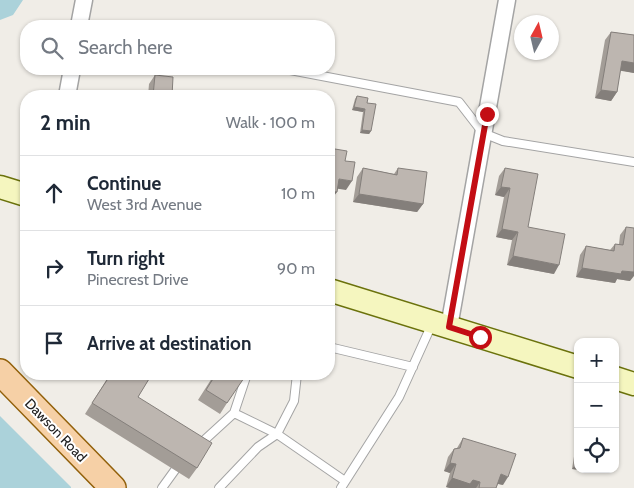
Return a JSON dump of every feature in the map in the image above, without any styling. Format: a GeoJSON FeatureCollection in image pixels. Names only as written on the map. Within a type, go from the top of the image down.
{"type":"FeatureCollection","features":[{"type":"Feature","properties":{"kind":"main road","name":"Dawson Road"},"geometry":{"type":"LineString","coordinates":[[0,372],[113,488]]}},
{"type":"Feature","properties":{"kind":"street"},"geometry":{"type":"LineString","coordinates":[[80,20],[84,0]]}},
{"type":"Feature","properties":{"kind":"street"},"geometry":{"type":"LineString","coordinates":[[441,325],[483,133],[507,0]]}},
{"type":"Feature","properties":{"kind":"street"},"geometry":{"type":"LineString","coordinates":[[68,90],[71,75]]}},
{"type":"Feature","properties":{"kind":"street"},"geometry":{"type":"LineString","coordinates":[[0,187],[20,193]]}},
{"type":"Feature","properties":{"kind":"street"},"geometry":{"type":"LineString","coordinates":[[335,292],[574,366]]}},
{"type":"Feature","properties":{"kind":"street"},"geometry":{"type":"LineString","coordinates":[[619,379],[634,384]]}},
{"type":"Feature","properties":{"kind":"lane"},"geometry":{"type":"LineString","coordinates":[[317,75],[459,102],[483,133],[503,141],[634,162]]}},
{"type":"Feature","properties":{"kind":"lane"},"geometry":{"type":"LineString","coordinates":[[234,413],[277,434],[343,484],[399,397],[413,367],[441,325]]}},
{"type":"Feature","properties":{"kind":"lane"},"geometry":{"type":"LineString","coordinates":[[335,348],[413,367]]}},
{"type":"Feature","properties":{"kind":"lane"},"geometry":{"type":"LineString","coordinates":[[196,448],[234,413],[245,380]]}},
{"type":"Feature","properties":{"kind":"lane"},"geometry":{"type":"LineString","coordinates":[[219,488],[258,447],[277,434],[294,401],[296,380]]}},
{"type":"Feature","properties":{"kind":"lane"},"geometry":{"type":"LineString","coordinates":[[162,488],[175,470]]}},
{"type":"Feature","properties":{"kind":"water"},"geometry":{"type":"Polygon","coordinates":[[[0,0],[23,0],[13,15],[0,20],[0,0]]]}},
{"type":"Feature","properties":{"kind":"water"},"geometry":{"type":"Polygon","coordinates":[[[0,416],[71,487],[71,488],[0,488],[0,416]]]}},
{"type":"Feature","properties":{"kind":"building"},"geometry":{"type":"Polygon","coordinates":[[[611,32],[634,35],[634,63],[622,61],[617,92],[601,90],[611,32]]]}},
{"type":"Feature","properties":{"kind":"building"},"geometry":{"type":"Polygon","coordinates":[[[155,75],[173,77],[172,90],[154,90],[155,75]]]}},
{"type":"Feature","properties":{"kind":"building"},"geometry":{"type":"Polygon","coordinates":[[[357,96],[368,98],[367,103],[376,104],[371,131],[362,130],[365,109],[354,107],[357,96]]]}},
{"type":"Feature","properties":{"kind":"building"},"geometry":{"type":"Polygon","coordinates":[[[335,149],[347,151],[345,161],[355,162],[352,181],[339,179],[337,192],[335,192],[335,149]]]}},
{"type":"Feature","properties":{"kind":"building"},"geometry":{"type":"Polygon","coordinates":[[[363,168],[397,175],[398,168],[427,172],[423,204],[359,194],[363,168]]]}},
{"type":"Feature","properties":{"kind":"building"},"geometry":{"type":"Polygon","coordinates":[[[505,168],[538,174],[528,227],[565,234],[559,265],[513,256],[518,232],[502,229],[510,188],[501,187],[505,168]]]}},
{"type":"Feature","properties":{"kind":"building"},"geometry":{"type":"Polygon","coordinates":[[[626,227],[634,228],[634,272],[622,271],[621,274],[582,268],[586,246],[614,251],[615,244],[623,245],[626,227]]]}},
{"type":"Feature","properties":{"kind":"building"},"geometry":{"type":"Polygon","coordinates":[[[107,380],[148,380],[138,397],[212,443],[197,468],[92,403],[107,380]]]}},
{"type":"Feature","properties":{"kind":"building"},"geometry":{"type":"Polygon","coordinates":[[[212,380],[243,380],[227,403],[206,390],[212,380]]]}},
{"type":"Feature","properties":{"kind":"building"},"geometry":{"type":"Polygon","coordinates":[[[463,438],[516,454],[508,477],[501,474],[496,488],[479,488],[480,482],[473,480],[470,484],[452,478],[456,464],[450,463],[454,449],[460,448],[463,438]]]}},
{"type":"Feature","properties":{"kind":"route"},"geometry":{"type":"LineString","coordinates":[[480,337],[449,327],[487,114]]}}]}
